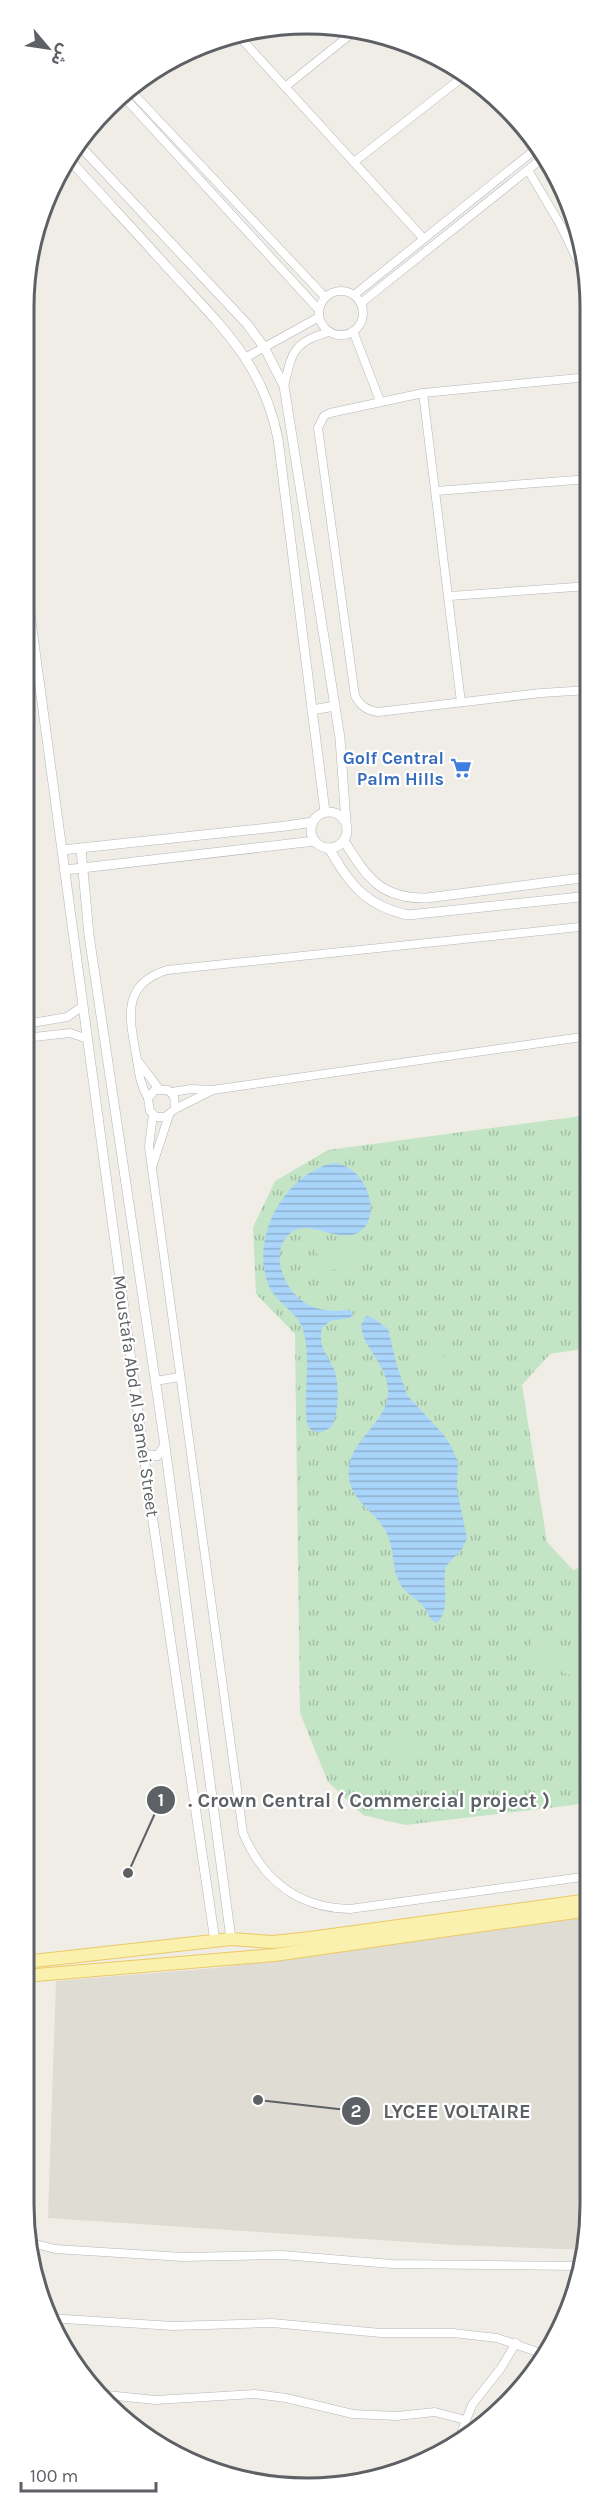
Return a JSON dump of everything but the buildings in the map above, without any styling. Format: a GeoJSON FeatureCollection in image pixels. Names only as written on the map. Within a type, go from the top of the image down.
{"type":"FeatureCollection","features":[{"type":"Feature","properties":{"kind":"main road"},"geometry":{"type":"LineString","coordinates":[[34,1961],[231,1939],[273,1942],[310,1938],[580,1901]]}},
{"type":"Feature","properties":{"kind":"main road"},"geometry":{"type":"LineString","coordinates":[[34,1975],[274,1955],[580,1911]]}},
{"type":"Feature","properties":{"kind":"street"},"geometry":{"type":"LineString","coordinates":[[285,87],[347,38]]}},
{"type":"Feature","properties":{"kind":"street"},"geometry":{"type":"LineString","coordinates":[[244,42],[423,238]]}},
{"type":"Feature","properties":{"kind":"street"},"geometry":{"type":"LineString","coordinates":[[354,162],[458,80]]}},
{"type":"Feature","properties":{"kind":"street"},"geometry":{"type":"LineString","coordinates":[[135,96],[325,297]]}},
{"type":"Feature","properties":{"kind":"street"},"geometry":{"type":"LineString","coordinates":[[128,101],[319,314],[322,326],[329,332]]}},
{"type":"Feature","properties":{"kind":"street"},"geometry":{"type":"LineString","coordinates":[[84,151],[247,324],[264,347],[284,386],[340,738],[347,833],[339,846],[329,848]]}},
{"type":"Feature","properties":{"kind":"street"},"geometry":{"type":"LineString","coordinates":[[354,295],[532,152]]}},
{"type":"Feature","properties":{"kind":"street"},"geometry":{"type":"LineString","coordinates":[[361,303],[538,162]]}},
{"type":"Feature","properties":{"kind":"street"},"geometry":{"type":"LineString","coordinates":[[75,165],[230,337],[263,387],[276,429],[325,812]]}},
{"type":"Feature","properties":{"kind":"street"},"geometry":{"type":"LineString","coordinates":[[196,176],[204,169]]}},
{"type":"Feature","properties":{"kind":"street"},"geometry":{"type":"LineString","coordinates":[[528,170],[561,226],[575,256]]}},
{"type":"Feature","properties":{"kind":"street"},"geometry":{"type":"LineString","coordinates":[[245,358],[319,314],[325,297],[339,291],[354,295],[361,303],[362,318],[353,331],[344,335],[329,332],[309,337],[298,345],[291,358],[284,386]]}},
{"type":"Feature","properties":{"kind":"street"},"geometry":{"type":"LineString","coordinates":[[353,331],[380,400]]}},
{"type":"Feature","properties":{"kind":"street"},"geometry":{"type":"LineString","coordinates":[[580,378],[423,393],[380,400],[330,413],[324,416],[318,428],[355,696],[360,704],[368,710],[378,712],[554,691],[580,690]]}},
{"type":"Feature","properties":{"kind":"street"},"geometry":{"type":"LineString","coordinates":[[423,393],[450,596],[461,702]]}},
{"type":"Feature","properties":{"kind":"street"},"geometry":{"type":"LineString","coordinates":[[436,491],[580,480]]}},
{"type":"Feature","properties":{"kind":"street"},"geometry":{"type":"LineString","coordinates":[[450,596],[580,587]]}},
{"type":"Feature","properties":{"kind":"street","name":"Moustafa Abd Al Samei Street"},"geometry":{"type":"LineString","coordinates":[[34,643],[150,1501],[215,1941]]}},
{"type":"Feature","properties":{"kind":"street"},"geometry":{"type":"LineString","coordinates":[[312,710],[335,706]]}},
{"type":"Feature","properties":{"kind":"street"},"geometry":{"type":"LineString","coordinates":[[62,850],[313,822],[325,812],[340,814],[346,823]]}},
{"type":"Feature","properties":{"kind":"street"},"geometry":{"type":"LineString","coordinates":[[313,822],[311,832],[315,841]]}},
{"type":"Feature","properties":{"kind":"street"},"geometry":{"type":"LineString","coordinates":[[344,840],[366,875],[394,895],[411,898],[427,898],[580,878]]}},
{"type":"Feature","properties":{"kind":"street"},"geometry":{"type":"LineString","coordinates":[[65,870],[315,841],[329,848],[343,872],[371,902],[388,911],[408,915],[580,897]]}},
{"type":"Feature","properties":{"kind":"street","name":"Moustafa Abd Al Samei Street"},"geometry":{"type":"LineString","coordinates":[[81,849],[89,934],[156,1381],[231,1939]]}},
{"type":"Feature","properties":{"kind":"street"},"geometry":{"type":"LineString","coordinates":[[212,1090],[161,1118],[153,1114],[148,1107],[148,1098],[140,1082],[129,1017],[132,1001],[143,981],[152,975],[167,970],[580,927]]}},
{"type":"Feature","properties":{"kind":"street"},"geometry":{"type":"LineString","coordinates":[[34,1023],[67,1017],[83,1006]]}},
{"type":"Feature","properties":{"kind":"street"},"geometry":{"type":"LineString","coordinates":[[34,1037],[70,1034],[88,1039]]}},
{"type":"Feature","properties":{"kind":"street"},"geometry":{"type":"LineString","coordinates":[[137,1060],[159,1089],[172,1092],[191,1089],[212,1090],[580,1037]]}},
{"type":"Feature","properties":{"kind":"street"},"geometry":{"type":"LineString","coordinates":[[148,1098],[159,1089]]}},
{"type":"Feature","properties":{"kind":"street"},"geometry":{"type":"LineString","coordinates":[[151,1168],[176,1100],[172,1092]]}},
{"type":"Feature","properties":{"kind":"street"},"geometry":{"type":"LineString","coordinates":[[153,1114],[149,1147],[151,1168],[243,1833],[259,1865],[286,1889],[304,1899],[335,1909],[350,1909],[580,1877]]}},
{"type":"Feature","properties":{"kind":"street"},"geometry":{"type":"LineString","coordinates":[[156,1381],[179,1377]]}},
{"type":"Feature","properties":{"kind":"street"},"geometry":{"type":"LineString","coordinates":[[144,1454],[157,1456],[165,1446]]}},
{"type":"Feature","properties":{"kind":"street"},"geometry":{"type":"LineString","coordinates":[[150,1501],[161,1494],[171,1500]]}},
{"type":"Feature","properties":{"kind":"street"},"geometry":{"type":"LineString","coordinates":[[38,2244],[55,2249],[183,2257],[282,2255],[375,2264],[573,2266]]}},
{"type":"Feature","properties":{"kind":"street"},"geometry":{"type":"LineString","coordinates":[[60,2319],[173,2326],[272,2323],[381,2333],[453,2333],[497,2338],[537,2351]]}},
{"type":"Feature","properties":{"kind":"street"},"geometry":{"type":"LineString","coordinates":[[462,2429],[481,2391],[501,2368],[516,2343]]}},
{"type":"Feature","properties":{"kind":"street"},"geometry":{"type":"LineString","coordinates":[[112,2396],[155,2400],[255,2394],[286,2397],[353,2414],[398,2416],[435,2412],[465,2420]]}},
{"type":"Feature","properties":{"kind":"shaded area"},"geometry":{"type":"Polygon","coordinates":[[[580,1918],[580,2222],[576,2250],[455,2245],[48,2218],[56,1981],[215,1968],[580,1918]]]}},
{"type":"Feature","properties":{"kind":"green space"},"geometry":{"type":"Polygon","coordinates":[[[580,1116],[580,1349],[550,1354],[522,1385],[547,1542],[573,1570],[580,1567],[580,1804],[405,1825],[363,1815],[328,1782],[300,1713],[295,1334],[256,1294],[253,1227],[275,1181],[328,1150],[580,1116]]]}},
{"type":"Feature","properties":{"kind":"green space"},"geometry":{"type":"Polygon","coordinates":[[[311,1242],[364,1252],[356,1266],[326,1271],[311,1242]]]}},
{"type":"Feature","properties":{"kind":"green space"},"geometry":{"type":"Polygon","coordinates":[[[440,1334],[449,1388],[417,1357],[440,1334]]]}},
{"type":"Feature","properties":{"kind":"green space"},"geometry":{"type":"Polygon","coordinates":[[[532,1637],[580,1656],[580,1665],[572,1676],[528,1658],[532,1637]]]}},
{"type":"Feature","properties":{"kind":"green space"},"geometry":{"type":"Polygon","coordinates":[[[405,1737],[421,1743],[399,1766],[384,1756],[405,1737]]]}},
{"type":"Feature","properties":{"kind":"water"},"geometry":{"type":"Polygon","coordinates":[[[333,1163],[346,1166],[364,1183],[371,1207],[369,1219],[364,1228],[355,1234],[347,1235],[307,1228],[299,1229],[285,1239],[280,1257],[288,1286],[306,1304],[330,1311],[349,1310],[353,1314],[350,1318],[330,1321],[322,1328],[322,1345],[335,1373],[338,1397],[332,1427],[320,1433],[311,1430],[307,1424],[307,1356],[302,1326],[269,1286],[264,1268],[264,1248],[275,1211],[286,1194],[300,1180],[315,1170],[333,1163]]]}},
{"type":"Feature","properties":{"kind":"water"},"geometry":{"type":"Polygon","coordinates":[[[366,1316],[373,1318],[388,1329],[407,1395],[443,1434],[458,1462],[457,1489],[467,1539],[462,1549],[446,1566],[444,1610],[437,1623],[400,1584],[386,1532],[354,1493],[350,1484],[350,1462],[353,1453],[378,1419],[387,1401],[388,1391],[384,1372],[362,1333],[361,1325],[366,1316]]]}},
{"type":"Feature","properties":{"kind":"place","name":"Golf Central Palm Hills"},"geometry":{"type":"Point","coordinates":[461,768]}},
{"type":"Feature","properties":{"kind":"place","name":". Crown Central ( Commercial project )"},"geometry":{"type":"Point","coordinates":[128,1873]}},
{"type":"Feature","properties":{"kind":"place","name":"LYCEE VOLTAIRE"},"geometry":{"type":"Point","coordinates":[258,2100]}}]}
